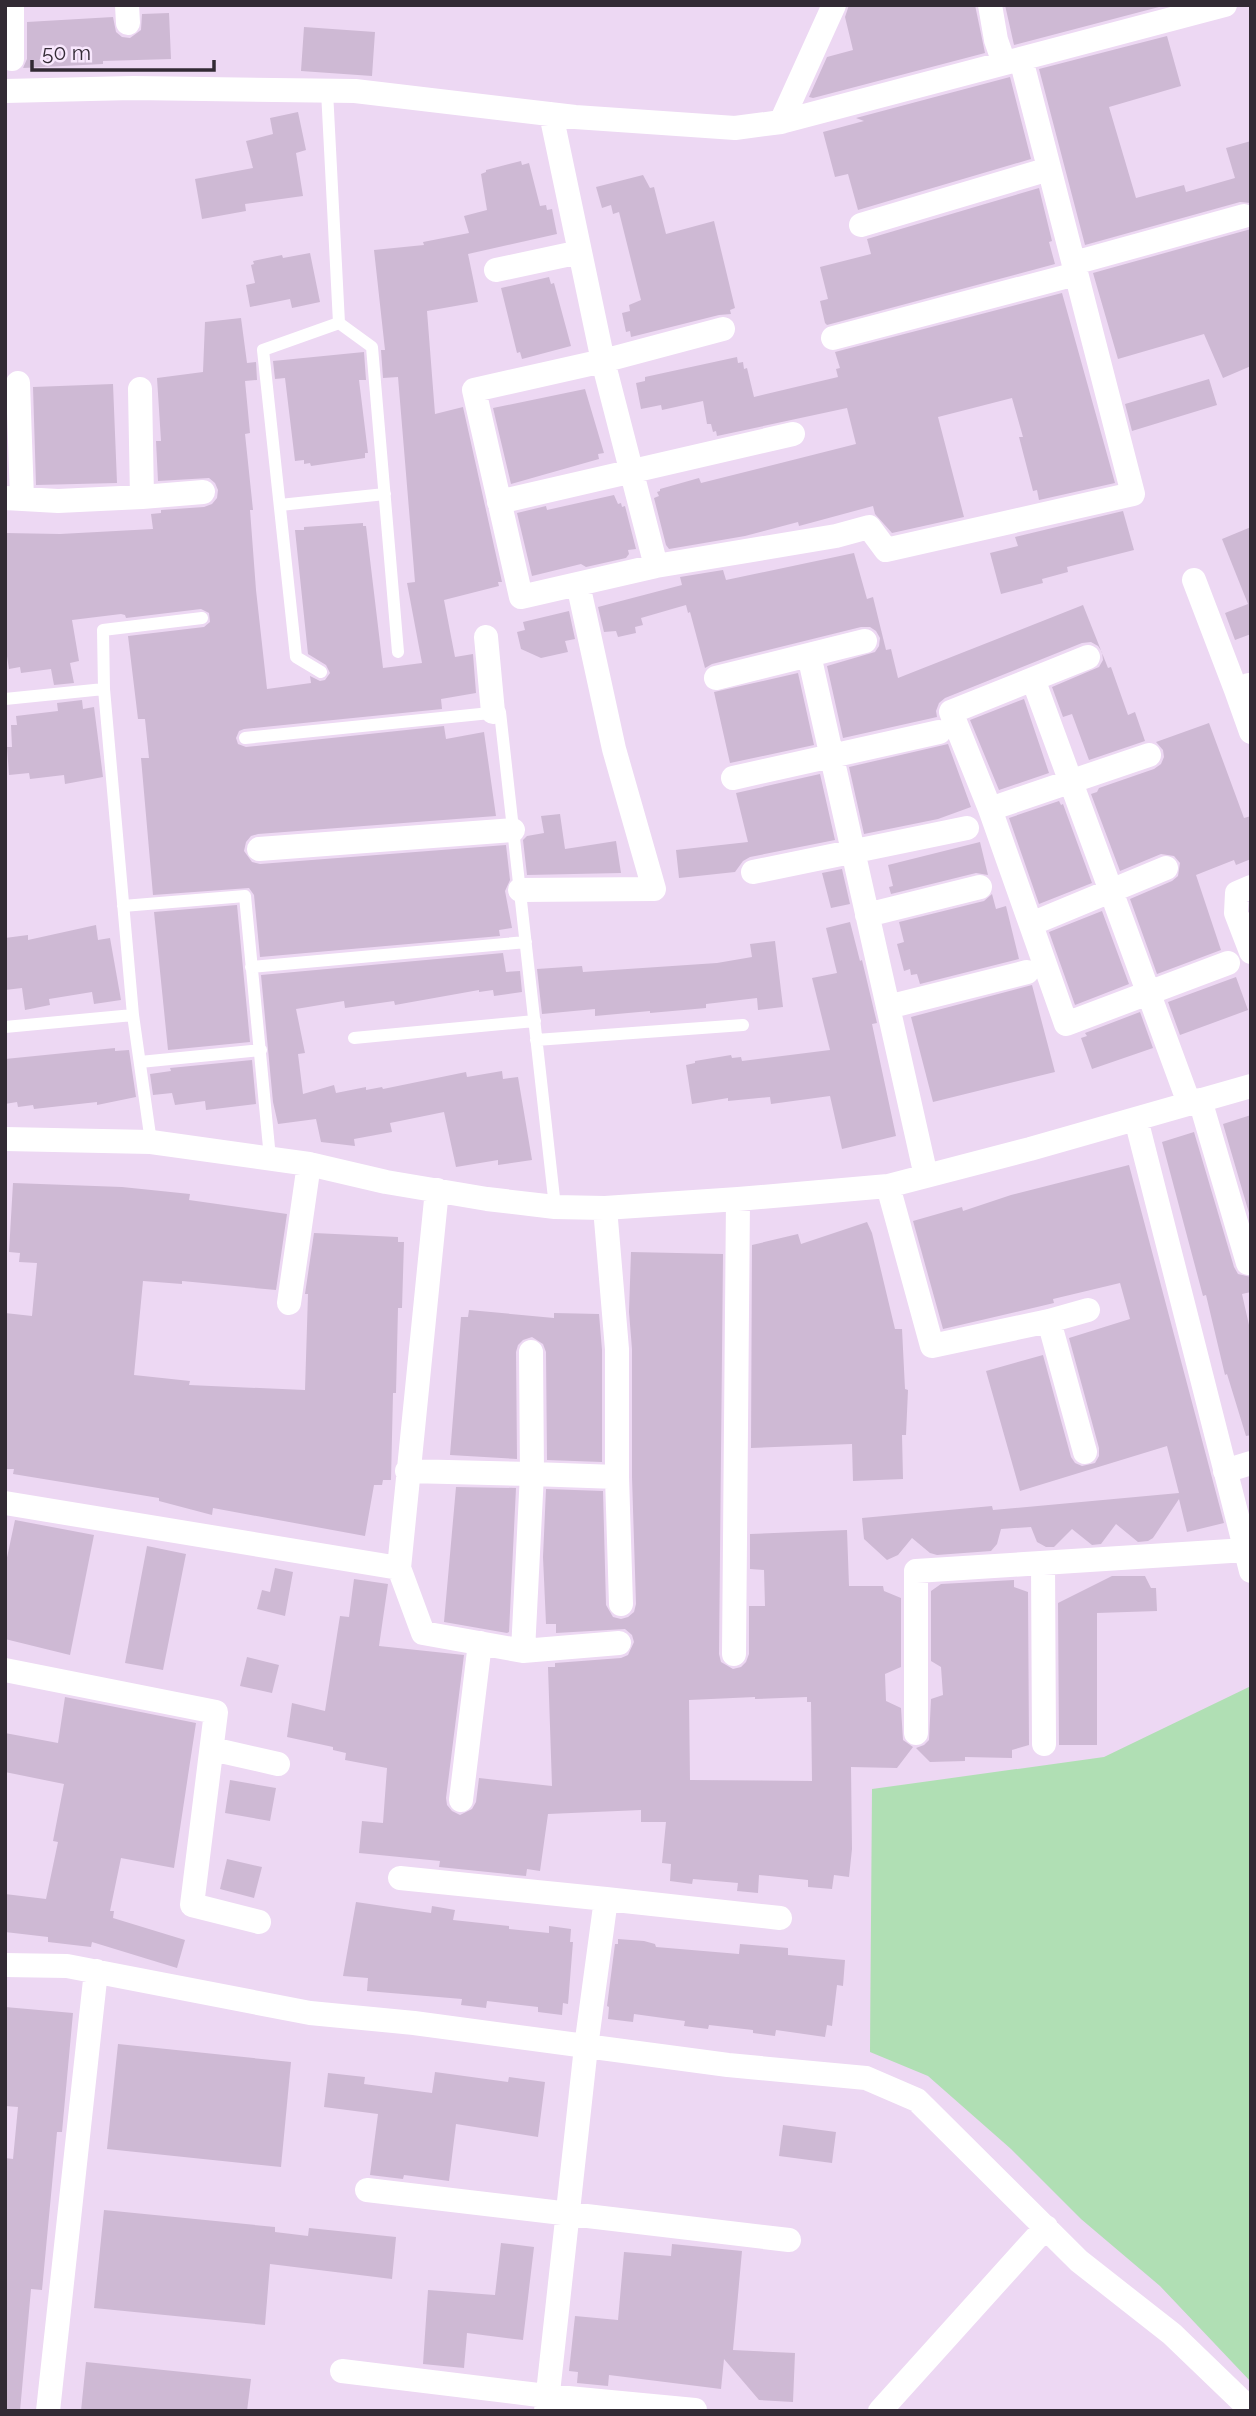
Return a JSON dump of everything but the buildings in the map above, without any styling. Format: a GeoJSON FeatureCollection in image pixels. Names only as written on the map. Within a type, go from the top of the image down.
{"type":"FeatureCollection","features":[{"type":"Feature","properties":{"kind":"street"},"geometry":{"type":"LineString","coordinates":[[12,5],[12,59]]}},
{"type":"Feature","properties":{"kind":"street"},"geometry":{"type":"LineString","coordinates":[[781,122],[834,5]]}},
{"type":"Feature","properties":{"kind":"street"},"geometry":{"type":"LineString","coordinates":[[723,329],[603,361],[474,390],[521,597],[656,566],[836,536],[870,527],[886,550],[1133,494],[1049,169],[1012,61],[996,40],[990,5]]}},
{"type":"Feature","properties":{"kind":"street"},"geometry":{"type":"LineString","coordinates":[[5,91],[133,88],[355,91],[551,114],[735,128],[781,122],[1225,5]]}},
{"type":"Feature","properties":{"kind":"street"},"geometry":{"type":"LineString","coordinates":[[551,114],[603,361],[656,566]]}},
{"type":"Feature","properties":{"kind":"street"},"geometry":{"type":"LineString","coordinates":[[862,225],[1049,169]]}},
{"type":"Feature","properties":{"kind":"street"},"geometry":{"type":"LineString","coordinates":[[833,338],[1244,216]]}},
{"type":"Feature","properties":{"kind":"street"},"geometry":{"type":"LineString","coordinates":[[496,270],[580,252]]}},
{"type":"Feature","properties":{"kind":"street"},"geometry":{"type":"LineString","coordinates":[[18,383],[14,499],[58,501],[203,492]]}},
{"type":"Feature","properties":{"kind":"street"},"geometry":{"type":"LineString","coordinates":[[140,389],[142,497]]}},
{"type":"Feature","properties":{"kind":"street"},"geometry":{"type":"LineString","coordinates":[[499,502],[793,434]]}},
{"type":"Feature","properties":{"kind":"street"},"geometry":{"type":"LineString","coordinates":[[1194,580],[1243,687],[1251,732]]}},
{"type":"Feature","properties":{"kind":"street"},"geometry":{"type":"LineString","coordinates":[[520,890],[654,889],[614,749],[578,584]]}},
{"type":"Feature","properties":{"kind":"street"},"geometry":{"type":"LineString","coordinates":[[486,637],[494,712]]}},
{"type":"Feature","properties":{"kind":"street"},"geometry":{"type":"LineString","coordinates":[[716,678],[865,641]]}},
{"type":"Feature","properties":{"kind":"street"},"geometry":{"type":"LineString","coordinates":[[809,655],[926,1176]]}},
{"type":"Feature","properties":{"kind":"street"},"geometry":{"type":"LineString","coordinates":[[1088,657],[951,712],[990,809],[1066,1024],[1228,963]]}},
{"type":"Feature","properties":{"kind":"street"},"geometry":{"type":"LineString","coordinates":[[1033,679],[1148,992],[1194,1102],[1248,1263]]}},
{"type":"Feature","properties":{"kind":"street"},"geometry":{"type":"LineString","coordinates":[[733,778],[939,732]]}},
{"type":"Feature","properties":{"kind":"street"},"geometry":{"type":"LineString","coordinates":[[990,809],[1149,755]]}},
{"type":"Feature","properties":{"kind":"street"},"geometry":{"type":"LineString","coordinates":[[753,873],[967,828]]}},
{"type":"Feature","properties":{"kind":"street"},"geometry":{"type":"LineString","coordinates":[[259,849],[513,830]]}},
{"type":"Feature","properties":{"kind":"street"},"geometry":{"type":"LineString","coordinates":[[1031,923],[1166,868]]}},
{"type":"Feature","properties":{"kind":"street"},"geometry":{"type":"LineString","coordinates":[[867,915],[980,887]]}},
{"type":"Feature","properties":{"kind":"street"},"geometry":{"type":"LineString","coordinates":[[1251,887],[1237,893],[1236,913],[1251,952]]}},
{"type":"Feature","properties":{"kind":"street"},"geometry":{"type":"LineString","coordinates":[[888,1007],[1027,972]]}},
{"type":"Feature","properties":{"kind":"street"},"geometry":{"type":"LineString","coordinates":[[5,1139],[151,1142],[309,1164],[386,1182],[437,1190],[555,1207],[605,1208],[888,1186],[1251,1086]]}},
{"type":"Feature","properties":{"kind":"street"},"geometry":{"type":"LineString","coordinates":[[916,1733],[916,1571],[1043,1563],[1248,1561],[1136,1119]]}},
{"type":"Feature","properties":{"kind":"street"},"geometry":{"type":"LineString","coordinates":[[289,1303],[309,1164]]}},
{"type":"Feature","properties":{"kind":"street"},"geometry":{"type":"LineString","coordinates":[[888,1186],[932,1346],[1088,1310]]}},
{"type":"Feature","properties":{"kind":"street"},"geometry":{"type":"LineString","coordinates":[[437,1190],[399,1568],[423,1633],[523,1651],[619,1643]]}},
{"type":"Feature","properties":{"kind":"street"},"geometry":{"type":"LineString","coordinates":[[734,1654],[738,1199]]}},
{"type":"Feature","properties":{"kind":"street"},"geometry":{"type":"LineString","coordinates":[[605,1208],[617,1349],[621,1604]]}},
{"type":"Feature","properties":{"kind":"street"},"geometry":{"type":"LineString","coordinates":[[1049,1321],[1085,1452]]}},
{"type":"Feature","properties":{"kind":"street"},"geometry":{"type":"LineString","coordinates":[[523,1651],[532,1474],[531,1352]]}},
{"type":"Feature","properties":{"kind":"street"},"geometry":{"type":"LineString","coordinates":[[1225,1471],[1251,1463]]}},
{"type":"Feature","properties":{"kind":"street"},"geometry":{"type":"LineString","coordinates":[[407,1471],[617,1477]]}},
{"type":"Feature","properties":{"kind":"street"},"geometry":{"type":"LineString","coordinates":[[5,1503],[399,1568]]}},
{"type":"Feature","properties":{"kind":"street"},"geometry":{"type":"LineString","coordinates":[[1043,1563],[1044,1744]]}},
{"type":"Feature","properties":{"kind":"street"},"geometry":{"type":"LineString","coordinates":[[461,1800],[480,1643]]}},
{"type":"Feature","properties":{"kind":"street"},"geometry":{"type":"LineString","coordinates":[[5,1670],[216,1712],[192,1905],[259,1922]]}},
{"type":"Feature","properties":{"kind":"street"},"geometry":{"type":"LineString","coordinates":[[212,1749],[278,1764]]}},
{"type":"Feature","properties":{"kind":"street"},"geometry":{"type":"LineString","coordinates":[[400,1878],[780,1918]]}},
{"type":"Feature","properties":{"kind":"street"},"geometry":{"type":"LineString","coordinates":[[546,2404],[586,2047],[606,1899]]}},
{"type":"Feature","properties":{"kind":"street"},"geometry":{"type":"LineString","coordinates":[[5,1965],[66,1966],[310,2013],[414,2023],[728,2065],[866,2078],[917,2100],[1079,2261],[1172,2334],[1251,2410]]}},
{"type":"Feature","properties":{"kind":"street"},"geometry":{"type":"LineString","coordinates":[[48,2411],[96,1971]]}},
{"type":"Feature","properties":{"kind":"street"},"geometry":{"type":"LineString","coordinates":[[367,2190],[789,2240]]}},
{"type":"Feature","properties":{"kind":"street"},"geometry":{"type":"LineString","coordinates":[[880,2411],[1046,2227]]}},
{"type":"Feature","properties":{"kind":"street"},"geometry":{"type":"LineString","coordinates":[[342,2371],[546,2404],[695,2410]]}},
{"type":"Feature","properties":{"kind":"lane"},"geometry":{"type":"LineString","coordinates":[[327,91],[339,324]]}},
{"type":"Feature","properties":{"kind":"lane"},"geometry":{"type":"LineString","coordinates":[[339,324],[372,347],[398,652]]}},
{"type":"Feature","properties":{"kind":"lane"},"geometry":{"type":"LineString","coordinates":[[321,672],[296,657],[263,350],[339,324]]}},
{"type":"Feature","properties":{"kind":"lane"},"geometry":{"type":"LineString","coordinates":[[280,505],[385,494]]}},
{"type":"Feature","properties":{"kind":"lane"},"geometry":{"type":"LineString","coordinates":[[151,1142],[133,1015],[104,689],[103,631],[202,618]]}},
{"type":"Feature","properties":{"kind":"lane"},"geometry":{"type":"LineString","coordinates":[[5,699],[104,689]]}},
{"type":"Feature","properties":{"kind":"lane"},"geometry":{"type":"LineString","coordinates":[[244,738],[500,712],[555,1207]]}},
{"type":"Feature","properties":{"kind":"lane"},"geometry":{"type":"LineString","coordinates":[[123,906],[245,895],[270,1158]]}},
{"type":"Feature","properties":{"kind":"lane"},"geometry":{"type":"LineString","coordinates":[[251,967],[526,942]]}},
{"type":"Feature","properties":{"kind":"lane"},"geometry":{"type":"LineString","coordinates":[[5,1027],[133,1015]]}},
{"type":"Feature","properties":{"kind":"lane"},"geometry":{"type":"LineString","coordinates":[[354,1038],[535,1021]]}},
{"type":"Feature","properties":{"kind":"lane"},"geometry":{"type":"LineString","coordinates":[[536,1040],[743,1025]]}},
{"type":"Feature","properties":{"kind":"lane"},"geometry":{"type":"LineString","coordinates":[[140,1062],[261,1050]]}},
{"type":"Feature","properties":{"kind":"green space"},"geometry":{"type":"Polygon","coordinates":[[[1251,1686],[1251,2382],[1160,2286],[1081,2219],[1011,2149],[928,2076],[870,2052],[872,1789],[1104,1757],[1251,1686]]]}}]}
